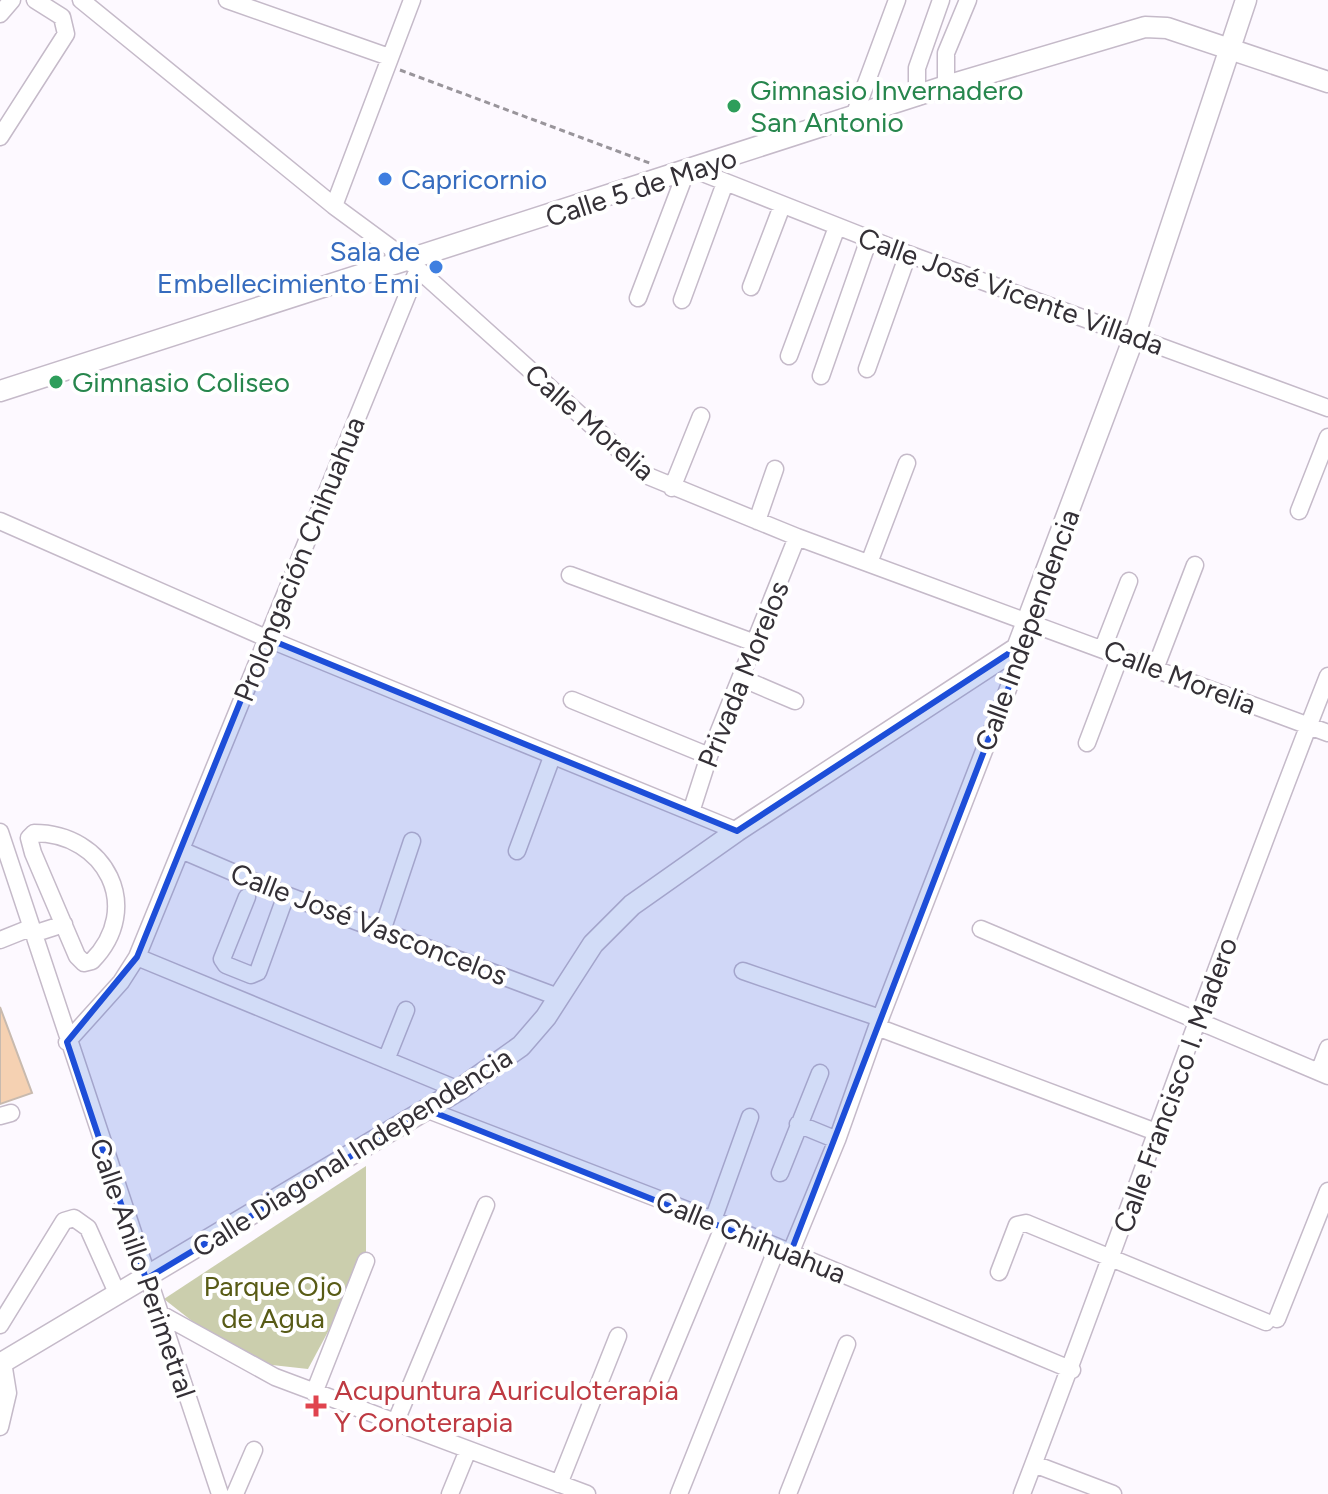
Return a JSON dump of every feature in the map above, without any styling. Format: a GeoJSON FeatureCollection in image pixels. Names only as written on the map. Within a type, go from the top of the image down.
{"type":"FeatureCollection","features":[{"type":"Feature","properties":{"kind":"main road","name":"Calle Independencia"},"geometry":{"type":"LineString","coordinates":[[1017,648],[1134,337],[1246,0]]}},
{"type":"Feature","properties":{"kind":"main road","name":"Calle 5 de Mayo"},"geometry":{"type":"LineString","coordinates":[[0,391],[414,265],[946,86],[1145,27],[1158,26],[1328,82]]}},
{"type":"Feature","properties":{"kind":"main road","name":"Calle Diagonal Independencia"},"geometry":{"type":"LineString","coordinates":[[1,1363],[459,1090],[521,1046],[610,924],[737,831],[1017,648]]}},
{"type":"Feature","properties":{"kind":"street"},"geometry":{"type":"LineString","coordinates":[[0,137],[66,34],[62,17],[35,0]]}},
{"type":"Feature","properties":{"kind":"street","name":"Calle Morelia"},"geometry":{"type":"LineString","coordinates":[[81,0],[334,206],[414,265],[626,460],[672,488],[1328,733]]}},
{"type":"Feature","properties":{"kind":"street"},"geometry":{"type":"LineString","coordinates":[[227,0],[387,61]]}},
{"type":"Feature","properties":{"kind":"street"},"geometry":{"type":"LineString","coordinates":[[334,206],[412,0]]}},
{"type":"Feature","properties":{"kind":"street"},"geometry":{"type":"LineString","coordinates":[[854,116],[897,0]]}},
{"type":"Feature","properties":{"kind":"street"},"geometry":{"type":"LineString","coordinates":[[917,97],[917,68],[941,0]]}},
{"type":"Feature","properties":{"kind":"street"},"geometry":{"type":"LineString","coordinates":[[946,86],[946,53],[968,0]]}},
{"type":"Feature","properties":{"kind":"street"},"geometry":{"type":"LineString","coordinates":[[638,298],[686,172]]}},
{"type":"Feature","properties":{"kind":"street","name":"Calle José Vicente Villada"},"geometry":{"type":"LineString","coordinates":[[686,172],[725,183],[908,254],[1328,408]]}},
{"type":"Feature","properties":{"kind":"street"},"geometry":{"type":"LineString","coordinates":[[682,300],[725,183]]}},
{"type":"Feature","properties":{"kind":"street"},"geometry":{"type":"LineString","coordinates":[[751,287],[782,206]]}},
{"type":"Feature","properties":{"kind":"street"},"geometry":{"type":"LineString","coordinates":[[789,356],[837,227]]}},
{"type":"Feature","properties":{"kind":"street"},"geometry":{"type":"LineString","coordinates":[[821,376],[869,239]]}},
{"type":"Feature","properties":{"kind":"street"},"geometry":{"type":"LineString","coordinates":[[867,369],[908,254]]}},
{"type":"Feature","properties":{"kind":"street","name":"Prolongación Chihuahua"},"geometry":{"type":"LineString","coordinates":[[181,850],[414,265]]}},
{"type":"Feature","properties":{"kind":"street"},"geometry":{"type":"LineString","coordinates":[[672,488],[701,416]]}},
{"type":"Feature","properties":{"kind":"street"},"geometry":{"type":"LineString","coordinates":[[1299,511],[1328,437]]}},
{"type":"Feature","properties":{"kind":"street"},"geometry":{"type":"LineString","coordinates":[[869,563],[907,463]]}},
{"type":"Feature","properties":{"kind":"street"},"geometry":{"type":"LineString","coordinates":[[757,521],[775,469]]}},
{"type":"Feature","properties":{"kind":"street"},"geometry":{"type":"LineString","coordinates":[[0,521],[266,638],[737,831]]}},
{"type":"Feature","properties":{"kind":"street","name":"Privada Morelos"},"geometry":{"type":"LineString","coordinates":[[691,812],[709,756],[797,537]]}},
{"type":"Feature","properties":{"kind":"street"},"geometry":{"type":"LineString","coordinates":[[1155,669],[1195,565]]}},
{"type":"Feature","properties":{"kind":"street"},"geometry":{"type":"LineString","coordinates":[[570,575],[755,643]]}},
{"type":"Feature","properties":{"kind":"street"},"geometry":{"type":"LineString","coordinates":[[1103,648],[1129,581]]}},
{"type":"Feature","properties":{"kind":"street","name":"Calle Independencia"},"geometry":{"type":"LineString","coordinates":[[679,1494],[784,1251],[837,1140],[878,1022],[1013,676],[1017,648]]}},
{"type":"Feature","properties":{"kind":"street"},"geometry":{"type":"LineString","coordinates":[[1087,743],[1120,656]]}},
{"type":"Feature","properties":{"kind":"street","name":"Calle Francisco I. Madero"},"geometry":{"type":"LineString","coordinates":[[1022,1494],[1072,1370],[1156,1132],[1328,676]]}},
{"type":"Feature","properties":{"kind":"street"},"geometry":{"type":"LineString","coordinates":[[741,678],[795,701]]}},
{"type":"Feature","properties":{"kind":"street"},"geometry":{"type":"LineString","coordinates":[[572,700],[709,756]]}},
{"type":"Feature","properties":{"kind":"street"},"geometry":{"type":"LineString","coordinates":[[517,851],[552,757]]}},
{"type":"Feature","properties":{"kind":"street","name":"Calle Anillo Perimetral"},"geometry":{"type":"LineString","coordinates":[[0,833],[67,1042],[220,1494]]}},
{"type":"Feature","properties":{"kind":"street"},"geometry":{"type":"LineString","coordinates":[[34,833],[49,833],[81,847],[107,871],[117,893],[119,907],[112,930],[92,961],[84,963],[77,956],[64,924],[33,853],[29,838],[34,833]]}},
{"type":"Feature","properties":{"kind":"street"},"geometry":{"type":"LineString","coordinates":[[382,931],[412,841]]}},
{"type":"Feature","properties":{"kind":"street"},"geometry":{"type":"LineString","coordinates":[[67,1042],[121,982],[137,957],[181,850]]}},
{"type":"Feature","properties":{"kind":"street","name":"Calle José Vasconcelos"},"geometry":{"type":"LineString","coordinates":[[181,850],[286,895],[558,997]]}},
{"type":"Feature","properties":{"kind":"street"},"geometry":{"type":"LineString","coordinates":[[247,897],[222,959],[226,965],[251,975],[258,972],[286,895]]}},
{"type":"Feature","properties":{"kind":"street"},"geometry":{"type":"LineString","coordinates":[[0,940],[64,924]]}},
{"type":"Feature","properties":{"kind":"street"},"geometry":{"type":"LineString","coordinates":[[981,929],[1323,1074],[1328,1048]]}},
{"type":"Feature","properties":{"kind":"street"},"geometry":{"type":"LineString","coordinates":[[137,957],[459,1090]]}},
{"type":"Feature","properties":{"kind":"street"},"geometry":{"type":"LineString","coordinates":[[743,971],[1156,1132]]}},
{"type":"Feature","properties":{"kind":"street"},"geometry":{"type":"LineString","coordinates":[[386,1060],[406,1010]]}},
{"type":"Feature","properties":{"kind":"street"},"geometry":{"type":"LineString","coordinates":[[780,1173],[820,1073]]}},
{"type":"Feature","properties":{"kind":"street","name":"Calle Chihuahua"},"geometry":{"type":"LineString","coordinates":[[428,1110],[719,1222],[1072,1370]]}},
{"type":"Feature","properties":{"kind":"street"},"geometry":{"type":"LineString","coordinates":[[658,1384],[719,1222],[750,1117]]}},
{"type":"Feature","properties":{"kind":"street"},"geometry":{"type":"LineString","coordinates":[[798,1124],[837,1140]]}},
{"type":"Feature","properties":{"kind":"street"},"geometry":{"type":"LineString","coordinates":[[999,1272],[1021,1223],[1271,1320],[1328,1191]]}},
{"type":"Feature","properties":{"kind":"street"},"geometry":{"type":"LineString","coordinates":[[396,1421],[486,1205]]}},
{"type":"Feature","properties":{"kind":"street"},"geometry":{"type":"LineString","coordinates":[[0,1325],[64,1221],[74,1218],[88,1228],[118,1295]]}},
{"type":"Feature","properties":{"kind":"street"},"geometry":{"type":"LineString","coordinates":[[314,1393],[366,1261]]}},
{"type":"Feature","properties":{"kind":"street"},"geometry":{"type":"LineString","coordinates":[[159,1313],[244,1362],[314,1393],[587,1494]]}},
{"type":"Feature","properties":{"kind":"street"},"geometry":{"type":"LineString","coordinates":[[559,1484],[618,1336]]}},
{"type":"Feature","properties":{"kind":"street"},"geometry":{"type":"LineString","coordinates":[[788,1494],[847,1344]]}},
{"type":"Feature","properties":{"kind":"street"},"geometry":{"type":"LineString","coordinates":[[0,1427],[8,1393],[1,1363]]}},
{"type":"Feature","properties":{"kind":"street"},"geometry":{"type":"LineString","coordinates":[[235,1494],[254,1450]]}},
{"type":"Feature","properties":{"kind":"street"},"geometry":{"type":"LineString","coordinates":[[450,1494],[468,1450]]}},
{"type":"Feature","properties":{"kind":"street"},"geometry":{"type":"LineString","coordinates":[[1034,1464],[1113,1494]]}},
{"type":"Feature","properties":{"kind":"path"},"geometry":{"type":"LineString","coordinates":[[387,61],[686,172]]}},
{"type":"Feature","properties":{"kind":"highlighted area"},"geometry":{"type":"Polygon","coordinates":[[[266,638],[737,831],[1017,648],[1013,676],[790,1254],[428,1110],[146,1279],[67,1042],[137,957],[266,638]]]}},
{"type":"Feature","properties":{"kind":"green space","name":"Parque Ojo de Agua"},"geometry":{"type":"Polygon","coordinates":[[[366,1166],[366,1261],[308,1369],[244,1362],[164,1299],[366,1166]]]}},
{"type":"Feature","properties":{"kind":"building"},"geometry":{"type":"Polygon","coordinates":[[[0,1007],[32,1093],[0,1104],[0,1007]]]}},
{"type":"Feature","properties":{"kind":"place","name":"Gimnasio Invernadero San Antonio"},"geometry":{"type":"Point","coordinates":[734,106]}},
{"type":"Feature","properties":{"kind":"place","name":"Capricornio"},"geometry":{"type":"Point","coordinates":[385,179]}},
{"type":"Feature","properties":{"kind":"place","name":"Sala de Embellecimiento Emi"},"geometry":{"type":"Point","coordinates":[436,267]}},
{"type":"Feature","properties":{"kind":"place","name":"Gimnasio Coliseo"},"geometry":{"type":"Point","coordinates":[56,382]}},
{"type":"Feature","properties":{"kind":"place","name":"Acupuntura Auriculoterapia Y Conoterapia"},"geometry":{"type":"Point","coordinates":[316,1406]}}]}
